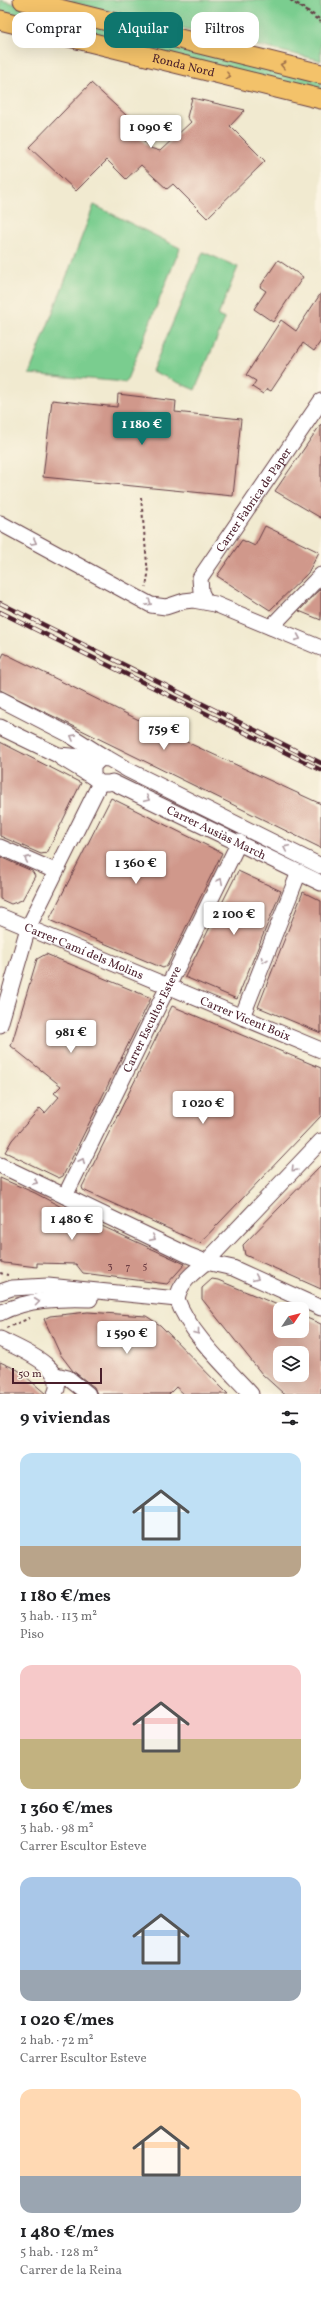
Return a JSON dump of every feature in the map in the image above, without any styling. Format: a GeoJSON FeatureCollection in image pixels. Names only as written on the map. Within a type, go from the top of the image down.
{"type":"FeatureCollection","features":[{"type":"Feature","properties":{"kind":"main road","name":"Ronda Nord"},"geometry":{"type":"LineString","coordinates":[[23,0],[321,74]]}},
{"type":"Feature","properties":{"kind":"main road","name":"Ronda Nord"},"geometry":{"type":"LineString","coordinates":[[0,20],[321,99]]}},
{"type":"Feature","properties":{"kind":"street","name":"Carrer Fabrica de Paper"},"geometry":{"type":"LineString","coordinates":[[206,602],[201,592],[200,578],[321,402]]}},
{"type":"Feature","properties":{"kind":"street"},"geometry":{"type":"LineString","coordinates":[[0,523],[151,605],[166,607],[184,601],[215,604],[321,648]]}},
{"type":"Feature","properties":{"kind":"street"},"geometry":{"type":"LineString","coordinates":[[271,627],[321,575]]}},
{"type":"Feature","properties":{"kind":"street","name":"Carrer Ausiàs March"},"geometry":{"type":"LineString","coordinates":[[0,699],[63,731],[107,760],[321,866]]}},
{"type":"Feature","properties":{"kind":"street","name":"Carrer Ausiàs March"},"geometry":{"type":"LineString","coordinates":[[0,726],[58,755],[64,761],[102,781],[239,842],[321,883]]}},
{"type":"Feature","properties":{"kind":"street","name":"Carrer Ausiàs March"},"geometry":{"type":"LineString","coordinates":[[58,755],[107,760]]}},
{"type":"Feature","properties":{"kind":"street"},"geometry":{"type":"LineString","coordinates":[[1,1020],[28,928],[55,871],[102,781],[117,775],[107,760],[93,766],[102,781]]}},
{"type":"Feature","properties":{"kind":"street","name":"Carrer Escultor Esteve"},"geometry":{"type":"LineString","coordinates":[[65,1196],[239,842]]}},
{"type":"Feature","properties":{"kind":"street"},"geometry":{"type":"LineString","coordinates":[[0,847],[55,871]]}},
{"type":"Feature","properties":{"kind":"street"},"geometry":{"type":"LineString","coordinates":[[242,1017],[299,872]]}},
{"type":"Feature","properties":{"kind":"street","name":"Carrer Camí dels Molins"},"geometry":{"type":"LineString","coordinates":[[0,916],[169,986]]}},
{"type":"Feature","properties":{"kind":"street","name":"Carrer Vicent Boix"},"geometry":{"type":"LineString","coordinates":[[169,986],[321,1050]]}},
{"type":"Feature","properties":{"kind":"street"},"geometry":{"type":"LineString","coordinates":[[251,1394],[197,1332],[180,1308],[177,1299],[178,1292],[187,1278],[206,1262],[321,1141]]}},
{"type":"Feature","properties":{"kind":"street"},"geometry":{"type":"LineString","coordinates":[[0,1165],[206,1262],[234,1269],[321,1308]]}},
{"type":"Feature","properties":{"kind":"street"},"geometry":{"type":"LineString","coordinates":[[229,1238],[226,1246],[228,1256],[234,1269]]}},
{"type":"Feature","properties":{"kind":"street"},"geometry":{"type":"LineString","coordinates":[[0,1292],[12,1288],[48,1286],[177,1299]]}},
{"type":"Feature","properties":{"kind":"street"},"geometry":{"type":"LineString","coordinates":[[0,1313],[24,1303],[67,1298],[95,1300],[123,1294]]}},
{"type":"Feature","properties":{"kind":"street"},"geometry":{"type":"LineString","coordinates":[[0,1339],[47,1365],[56,1375],[58,1385],[55,1394]]}},
{"type":"Feature","properties":{"kind":"street"},"geometry":{"type":"LineString","coordinates":[[56,1375],[68,1378],[88,1394]]}},
{"type":"Feature","properties":{"kind":"path"},"geometry":{"type":"LineString","coordinates":[[291,0],[321,21]]}},
{"type":"Feature","properties":{"kind":"path"},"geometry":{"type":"LineString","coordinates":[[141,497],[148,575],[144,600]]}},
{"type":"Feature","properties":{"kind":"green space"},"geometry":{"type":"Polygon","coordinates":[[[0,0],[49,12],[12,12],[12,18],[0,15],[0,0]]]}},
{"type":"Feature","properties":{"kind":"green space"},"geometry":{"type":"Polygon","coordinates":[[[61,0],[321,0],[321,61],[259,46],[259,12],[191,12],[191,30],[183,28],[183,12],[113,12],[61,0]]]}},
{"type":"Feature","properties":{"kind":"green space"},"geometry":{"type":"Polygon","coordinates":[[[96,24],[104,26],[104,41],[96,39],[96,24]]]}},
{"type":"Feature","properties":{"kind":"green space"},"geometry":{"type":"Polygon","coordinates":[[[183,45],[321,79],[321,95],[132,48],[183,48],[183,45]]]}},
{"type":"Feature","properties":{"kind":"green space"},"geometry":{"type":"Polygon","coordinates":[[[94,205],[180,248],[126,382],[29,374],[94,205]]]}},
{"type":"Feature","properties":{"kind":"green space"},"geometry":{"type":"Polygon","coordinates":[[[203,252],[238,267],[218,316],[225,319],[195,390],[152,371],[203,252]]]}},
{"type":"Feature","properties":{"kind":"building"},"geometry":{"type":"Polygon","coordinates":[[[91,83],[139,127],[134,132],[150,148],[160,151],[191,122],[187,117],[192,98],[245,110],[230,126],[265,161],[207,218],[173,184],[167,189],[141,165],[126,179],[107,160],[76,191],[29,147],[91,83]]]}},
{"type":"Feature","properties":{"kind":"building"},"geometry":{"type":"Polygon","coordinates":[[[278,260],[303,277],[273,322],[254,309],[266,291],[260,287],[278,260]]]}},
{"type":"Feature","properties":{"kind":"building"},"geometry":{"type":"Polygon","coordinates":[[[321,293],[321,341],[314,351],[303,343],[271,391],[267,389],[263,394],[252,387],[256,381],[246,375],[281,320],[296,331],[321,293]]]}},
{"type":"Feature","properties":{"kind":"building"},"geometry":{"type":"Polygon","coordinates":[[[118,394],[176,401],[175,412],[241,419],[233,496],[43,477],[52,400],[117,407],[118,394]]]}},
{"type":"Feature","properties":{"kind":"building"},"geometry":{"type":"Polygon","coordinates":[[[321,424],[321,518],[275,491],[321,424]]]}},
{"type":"Feature","properties":{"kind":"building"},"geometry":{"type":"Polygon","coordinates":[[[265,526],[319,552],[308,573],[270,610],[217,576],[242,540],[255,546],[265,526]]]}},
{"type":"Feature","properties":{"kind":"building"},"geometry":{"type":"Polygon","coordinates":[[[321,588],[321,620],[299,611],[321,588]]]}},
{"type":"Feature","properties":{"kind":"building"},"geometry":{"type":"Polygon","coordinates":[[[4,653],[141,721],[321,804],[321,848],[0,690],[0,661],[4,653]]]}},
{"type":"Feature","properties":{"kind":"building"},"geometry":{"type":"Polygon","coordinates":[[[0,742],[81,783],[47,853],[41,854],[0,836],[0,742]]]}},
{"type":"Feature","properties":{"kind":"building"},"geometry":{"type":"Polygon","coordinates":[[[111,798],[222,853],[167,966],[163,968],[49,920],[111,798]]]}},
{"type":"Feature","properties":{"kind":"building"},"geometry":{"type":"Polygon","coordinates":[[[0,857],[32,871],[35,876],[22,900],[11,904],[0,899],[0,857]]]}},
{"type":"Feature","properties":{"kind":"building"},"geometry":{"type":"Polygon","coordinates":[[[238,871],[281,891],[237,999],[185,977],[238,871]]]}},
{"type":"Feature","properties":{"kind":"building"},"geometry":{"type":"Polygon","coordinates":[[[303,892],[321,901],[321,1033],[258,1007],[303,892]]]}},
{"type":"Feature","properties":{"kind":"building"},"geometry":{"type":"Polygon","coordinates":[[[46,954],[151,998],[63,1176],[59,1178],[5,1152],[12,1140],[40,1108],[45,1113],[59,1097],[54,1093],[61,1086],[11,1046],[37,959],[46,954]]]}},
{"type":"Feature","properties":{"kind":"building"},"geometry":{"type":"Polygon","coordinates":[[[172,1006],[321,1068],[321,1116],[200,1243],[83,1190],[82,1187],[172,1006]]]}},
{"type":"Feature","properties":{"kind":"building"},"geometry":{"type":"Polygon","coordinates":[[[321,1165],[321,1289],[245,1255],[243,1245],[321,1165]]]}},
{"type":"Feature","properties":{"kind":"building"},"geometry":{"type":"Polygon","coordinates":[[[0,1178],[185,1264],[167,1284],[83,1273],[76,1264],[37,1263],[37,1267],[4,1263],[0,1261],[0,1178]]]}},
{"type":"Feature","properties":{"kind":"building"},"geometry":{"type":"Polygon","coordinates":[[[212,1279],[218,1280],[273,1303],[273,1338],[309,1338],[309,1319],[321,1324],[321,1394],[284,1394],[262,1374],[202,1299],[202,1288],[212,1279]]]}},
{"type":"Feature","properties":{"kind":"building"},"geometry":{"type":"Polygon","coordinates":[[[88,1312],[146,1316],[160,1325],[228,1394],[184,1394],[176,1387],[169,1394],[97,1394],[94,1387],[73,1371],[60,1354],[44,1319],[50,1316],[88,1312]]]}},
{"type":"Feature","properties":{"kind":"building"},"geometry":{"type":"Polygon","coordinates":[[[0,1362],[18,1370],[46,1394],[0,1394],[0,1362]]]}},
{"type":"Feature","properties":{"kind":"railway"},"geometry":{"type":"LineString","coordinates":[[0,603],[321,763]]}},
{"type":"Feature","properties":{"kind":"railway"},"geometry":{"type":"LineString","coordinates":[[0,612],[321,770]]}}]}
